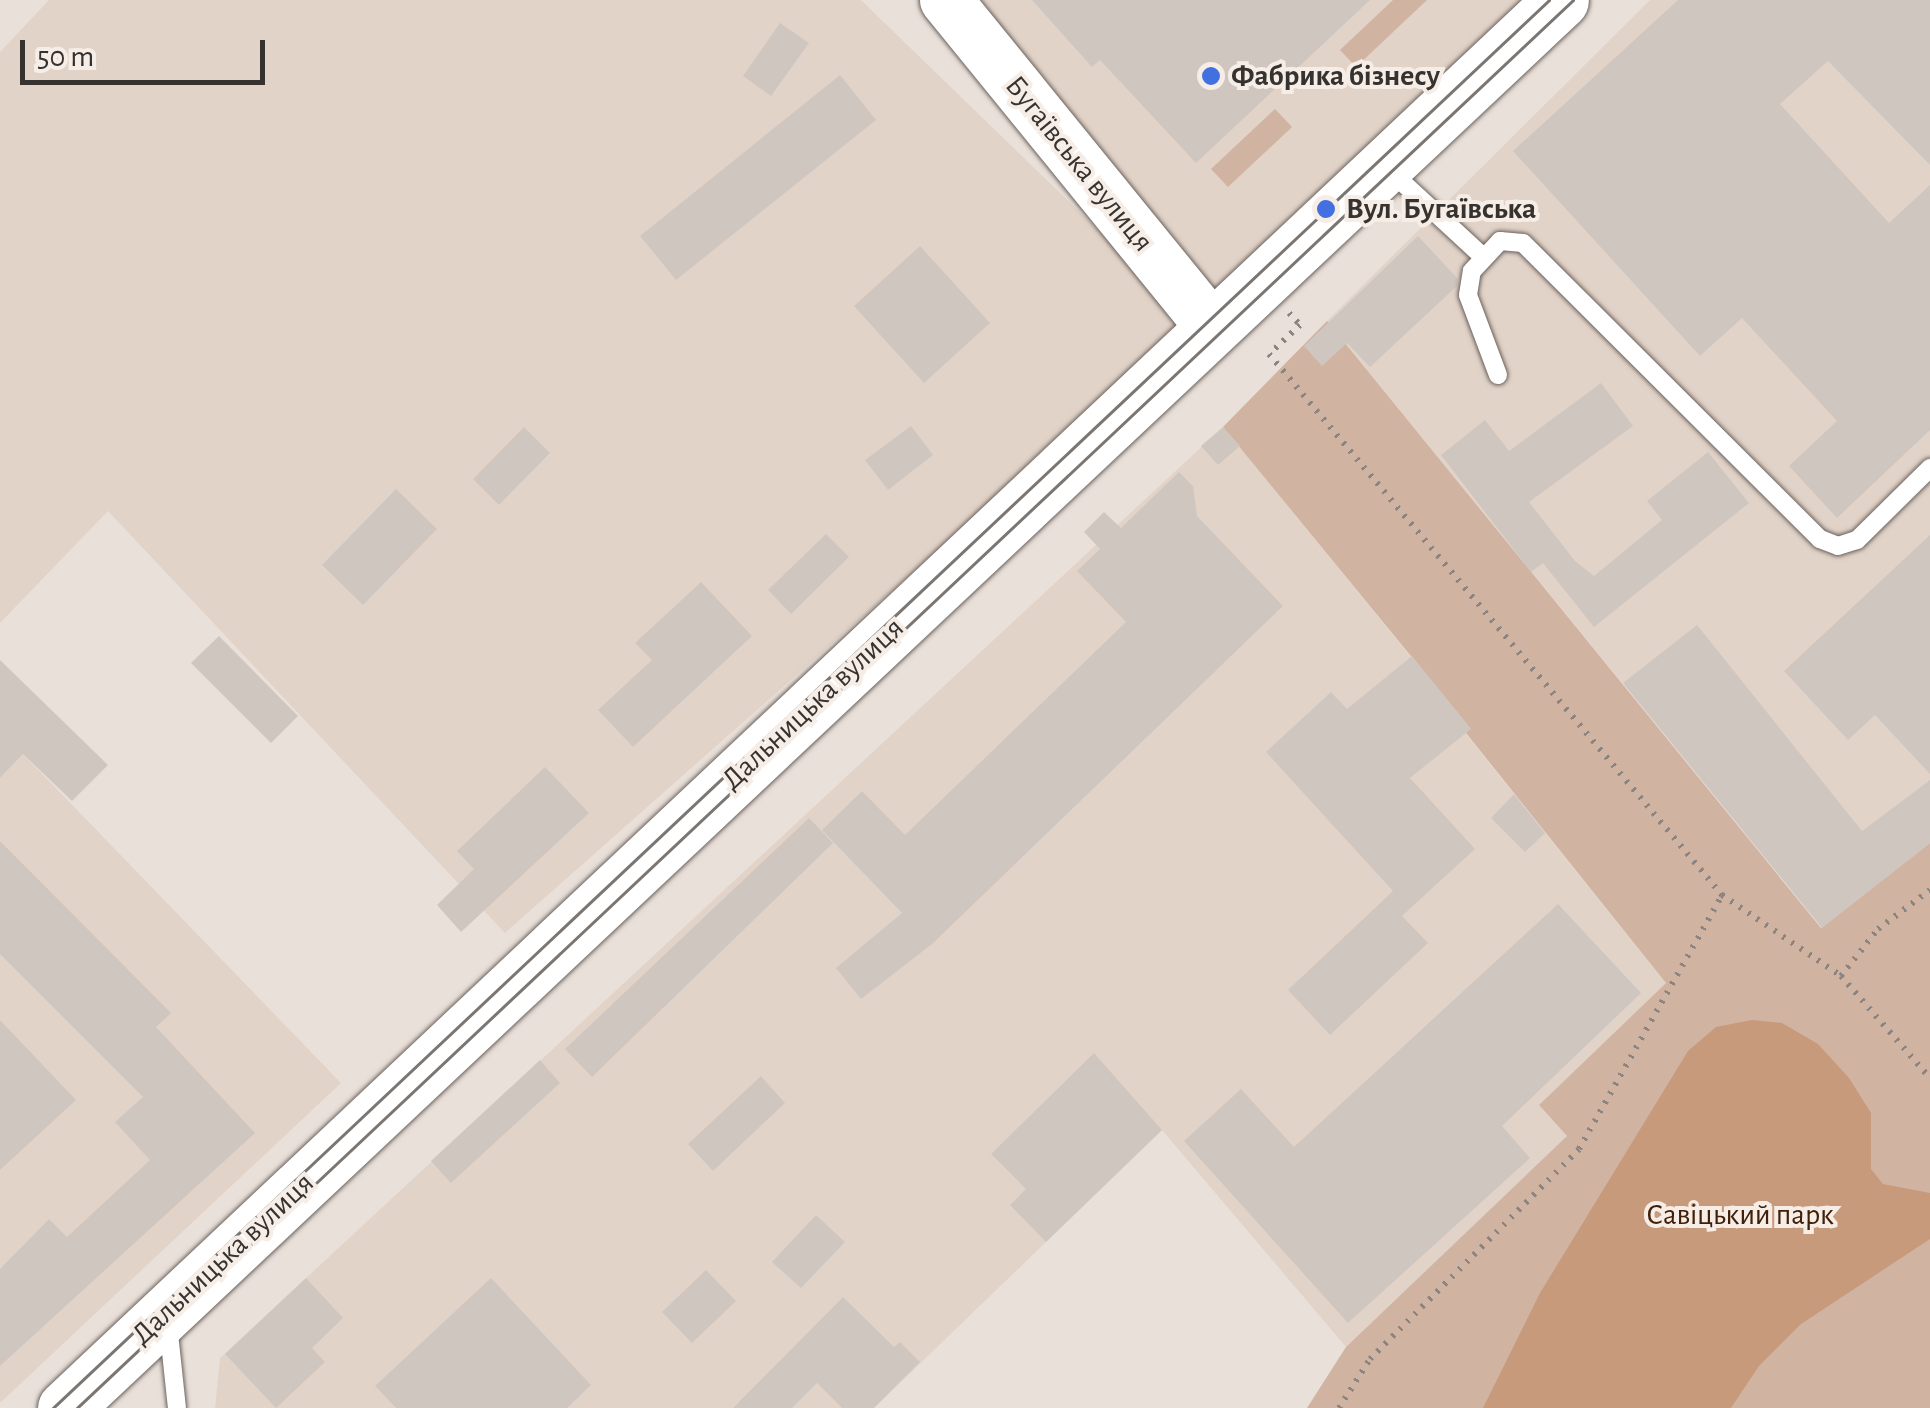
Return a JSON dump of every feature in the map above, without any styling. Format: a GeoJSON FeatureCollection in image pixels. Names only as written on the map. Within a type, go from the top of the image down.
{"type":"FeatureCollection","features":[{"type":"Feature","properties":{"kind":"main road","name":"Бугаївська вулиця"},"geometry":{"type":"LineString","coordinates":[[946,0],[1213,328]]}},
{"type":"Feature","properties":{"kind":"main road","name":"Дальницька вулиця"},"geometry":{"type":"LineString","coordinates":[[65,1408],[1561,0]]}},
{"type":"Feature","properties":{"kind":"lane"},"geometry":{"type":"LineString","coordinates":[[1385,166],[1481,254]]}},
{"type":"Feature","properties":{"kind":"lane"},"geometry":{"type":"LineString","coordinates":[[1498,375],[1468,294],[1481,254],[1500,241],[1524,242],[1820,539],[1838,546],[1857,540],[1930,468]]}},
{"type":"Feature","properties":{"kind":"lane"},"geometry":{"type":"LineString","coordinates":[[166,1313],[177,1408]]}},
{"type":"Feature","properties":{"kind":"path"},"geometry":{"type":"LineString","coordinates":[[1269,354],[1722,895],[1840,976],[1930,1078]]}},
{"type":"Feature","properties":{"kind":"path"},"geometry":{"type":"LineString","coordinates":[[1840,976],[1878,929],[1930,890]]}},
{"type":"Feature","properties":{"kind":"path"},"geometry":{"type":"LineString","coordinates":[[1339,1408],[1370,1360],[1579,1149],[1722,895]]}},
{"type":"Feature","properties":{"kind":"shaded area"},"geometry":{"type":"Polygon","coordinates":[[[49,0],[861,0],[1194,323],[505,933],[108,511],[0,623],[0,52],[49,0]]]}},
{"type":"Feature","properties":{"kind":"shaded area"},"geometry":{"type":"Polygon","coordinates":[[[970,0],[1540,0],[1211,308],[970,0]]]}},
{"type":"Feature","properties":{"kind":"shaded area"},"geometry":{"type":"Polygon","coordinates":[[[1650,0],[1930,0],[1930,843],[1822,928],[1327,321],[1650,0]]]}},
{"type":"Feature","properties":{"kind":"shaded area"},"geometry":{"type":"Polygon","coordinates":[[[1223,427],[1470,729],[1466,734],[1666,983],[1539,1105],[1567,1136],[1346,1347],[1162,1130],[874,1408],[215,1408],[220,1358],[1223,427]]]}},
{"type":"Feature","properties":{"kind":"shaded area"},"geometry":{"type":"Polygon","coordinates":[[[23,754],[341,1083],[0,1403],[0,778],[23,754]]]}},
{"type":"Feature","properties":{"kind":"shaded area"},"geometry":{"type":"Polygon","coordinates":[[[1752,1020],[1782,1023],[1818,1044],[1849,1078],[1871,1113],[1871,1169],[1883,1184],[1930,1193],[1930,1239],[1801,1324],[1759,1366],[1731,1408],[1483,1408],[1540,1293],[1688,1051],[1716,1027],[1752,1020]]]}},
{"type":"Feature","properties":{"kind":"green space"},"geometry":{"type":"Polygon","coordinates":[[[1393,0],[1427,0],[1356,67],[1340,50],[1393,0]]]}},
{"type":"Feature","properties":{"kind":"green space"},"geometry":{"type":"Polygon","coordinates":[[[1275,109],[1292,127],[1228,187],[1211,169],[1275,109]]]}},
{"type":"Feature","properties":{"kind":"green space","name":"Савіцький парк"},"geometry":{"type":"Polygon","coordinates":[[[1327,321],[1821,928],[1930,843],[1930,1408],[1307,1408],[1346,1347],[1567,1136],[1539,1105],[1666,983],[1466,733],[1470,728],[1223,427],[1327,321]]]}},
{"type":"Feature","properties":{"kind":"building","name":"Фабрика бізнесу"},"geometry":{"type":"Polygon","coordinates":[[[1032,0],[1370,0],[1196,163],[1100,60],[1092,67],[1032,0]]]}},
{"type":"Feature","properties":{"kind":"building"},"geometry":{"type":"Polygon","coordinates":[[[1678,0],[1930,0],[1930,165],[1828,61],[1780,104],[1889,223],[1930,185],[1930,430],[1837,518],[1789,466],[1837,421],[1742,318],[1700,356],[1513,151],[1678,0]]]}},
{"type":"Feature","properties":{"kind":"building"},"geometry":{"type":"Polygon","coordinates":[[[780,23],[809,43],[771,96],[743,76],[780,23]]]}},
{"type":"Feature","properties":{"kind":"building"},"geometry":{"type":"Polygon","coordinates":[[[840,75],[876,120],[676,280],[640,236],[840,75]]]}},
{"type":"Feature","properties":{"kind":"building"},"geometry":{"type":"Polygon","coordinates":[[[1418,236],[1458,279],[1457,286],[1370,367],[1347,343],[1322,366],[1304,346],[1418,236]]]}},
{"type":"Feature","properties":{"kind":"building"},"geometry":{"type":"Polygon","coordinates":[[[920,246],[990,323],[924,383],[854,306],[920,246]]]}},
{"type":"Feature","properties":{"kind":"building"},"geometry":{"type":"Polygon","coordinates":[[[1601,383],[1633,426],[1529,502],[1575,561],[1594,576],[1662,520],[1647,501],[1708,452],[1749,503],[1594,627],[1543,563],[1531,572],[1441,455],[1485,420],[1509,451],[1601,383]]]}},
{"type":"Feature","properties":{"kind":"building"},"geometry":{"type":"Polygon","coordinates":[[[911,426],[933,455],[888,490],[865,460],[911,426]]]}},
{"type":"Feature","properties":{"kind":"building"},"geometry":{"type":"Polygon","coordinates":[[[524,427],[550,453],[499,505],[473,479],[524,427]]]}},
{"type":"Feature","properties":{"kind":"building"},"geometry":{"type":"Polygon","coordinates":[[[1223,427],[1240,446],[1218,465],[1201,446],[1223,427]]]}},
{"type":"Feature","properties":{"kind":"building"},"geometry":{"type":"Polygon","coordinates":[[[1179,472],[1193,486],[1197,516],[1283,606],[932,944],[861,999],[836,968],[902,913],[822,830],[862,791],[905,835],[1126,622],[1077,571],[1100,549],[1084,532],[1104,512],[1121,528],[1179,472]]]}},
{"type":"Feature","properties":{"kind":"building"},"geometry":{"type":"Polygon","coordinates":[[[396,489],[437,529],[363,605],[322,565],[396,489]]]}},
{"type":"Feature","properties":{"kind":"building"},"geometry":{"type":"Polygon","coordinates":[[[826,534],[849,557],[791,614],[768,590],[826,534]]]}},
{"type":"Feature","properties":{"kind":"building"},"geometry":{"type":"Polygon","coordinates":[[[1930,535],[1930,774],[1875,715],[1848,740],[1784,671],[1930,535]]]}},
{"type":"Feature","properties":{"kind":"building"},"geometry":{"type":"Polygon","coordinates":[[[701,582],[752,636],[633,747],[598,710],[652,660],[635,643],[701,582]]]}},
{"type":"Feature","properties":{"kind":"building"},"geometry":{"type":"Polygon","coordinates":[[[1697,625],[1862,831],[1930,780],[1930,843],[1822,928],[1623,683],[1697,625]]]}},
{"type":"Feature","properties":{"kind":"building"},"geometry":{"type":"Polygon","coordinates":[[[219,636],[298,716],[271,743],[191,663],[219,636]]]}},
{"type":"Feature","properties":{"kind":"building"},"geometry":{"type":"Polygon","coordinates":[[[1412,656],[1471,729],[1410,778],[1475,849],[1402,916],[1428,943],[1330,1035],[1288,990],[1393,891],[1266,752],[1331,692],[1347,709],[1412,656]]]}},
{"type":"Feature","properties":{"kind":"building"},"geometry":{"type":"Polygon","coordinates":[[[0,660],[108,765],[72,801],[23,754],[0,778],[0,660]]]}},
{"type":"Feature","properties":{"kind":"building"},"geometry":{"type":"Polygon","coordinates":[[[545,767],[589,813],[461,932],[437,905],[474,869],[457,851],[545,767]]]}},
{"type":"Feature","properties":{"kind":"building"},"geometry":{"type":"Polygon","coordinates":[[[1514,794],[1545,833],[1525,852],[1491,818],[1514,794]]]}},
{"type":"Feature","properties":{"kind":"building"},"geometry":{"type":"Polygon","coordinates":[[[809,818],[833,843],[592,1077],[565,1049],[809,818]]]}},
{"type":"Feature","properties":{"kind":"building"},"geometry":{"type":"Polygon","coordinates":[[[0,841],[171,1013],[156,1027],[255,1133],[0,1366],[0,1269],[49,1219],[67,1237],[150,1160],[115,1122],[143,1097],[0,954],[0,841]]]}},
{"type":"Feature","properties":{"kind":"building"},"geometry":{"type":"Polygon","coordinates":[[[1558,904],[1641,993],[1502,1126],[1530,1158],[1348,1323],[1184,1141],[1241,1089],[1294,1147],[1558,904]]]}},
{"type":"Feature","properties":{"kind":"building"},"geometry":{"type":"Polygon","coordinates":[[[0,1020],[76,1100],[0,1170],[0,1020]]]}},
{"type":"Feature","properties":{"kind":"building"},"geometry":{"type":"Polygon","coordinates":[[[1094,1053],[1162,1130],[1046,1242],[1010,1205],[1026,1189],[991,1154],[1094,1053]]]}},
{"type":"Feature","properties":{"kind":"building"},"geometry":{"type":"Polygon","coordinates":[[[540,1060],[560,1083],[451,1183],[431,1161],[540,1060]]]}},
{"type":"Feature","properties":{"kind":"building"},"geometry":{"type":"Polygon","coordinates":[[[761,1076],[785,1103],[713,1171],[688,1144],[761,1076]]]}},
{"type":"Feature","properties":{"kind":"building"},"geometry":{"type":"Polygon","coordinates":[[[816,1215],[845,1242],[801,1288],[772,1262],[816,1215]]]}},
{"type":"Feature","properties":{"kind":"building"},"geometry":{"type":"Polygon","coordinates":[[[706,1270],[736,1301],[692,1343],[662,1312],[706,1270]]]}},
{"type":"Feature","properties":{"kind":"building"},"geometry":{"type":"Polygon","coordinates":[[[306,1278],[343,1318],[312,1348],[325,1362],[276,1408],[225,1354],[306,1278]]]}},
{"type":"Feature","properties":{"kind":"building"},"geometry":{"type":"Polygon","coordinates":[[[491,1278],[591,1385],[567,1408],[396,1408],[375,1386],[491,1278]]]}},
{"type":"Feature","properties":{"kind":"building"},"geometry":{"type":"Polygon","coordinates":[[[843,1297],[894,1347],[900,1342],[920,1362],[874,1408],[842,1408],[817,1383],[792,1408],[733,1408],[843,1297]]]}},
{"type":"Feature","properties":{"kind":"tram line"},"geometry":{"type":"LineString","coordinates":[[53,1408],[1549,0]]}},
{"type":"Feature","properties":{"kind":"tram line"},"geometry":{"type":"LineString","coordinates":[[77,1408],[1573,0]]}},
{"type":"Feature","properties":{"kind":"place","name":"Фабрика бізнесу"},"geometry":{"type":"Point","coordinates":[1211,76]}},
{"type":"Feature","properties":{"kind":"place","name":"Вул. Бугаївська"},"geometry":{"type":"Point","coordinates":[1326,209]}}]}
